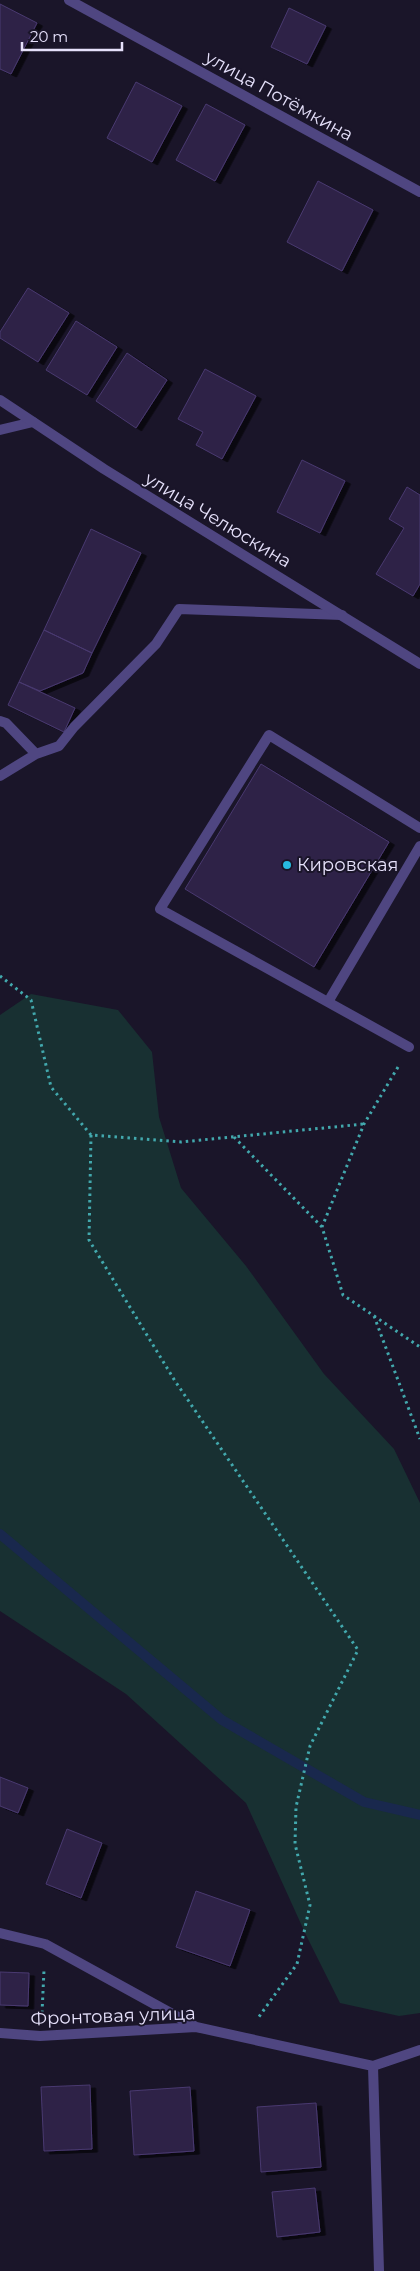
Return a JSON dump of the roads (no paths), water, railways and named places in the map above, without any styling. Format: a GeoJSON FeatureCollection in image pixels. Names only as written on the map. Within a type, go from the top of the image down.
{"type":"FeatureCollection","features":[{"type":"Feature","properties":{"kind":"street","name":"улица Потёмкина"},"geometry":{"type":"LineString","coordinates":[[69,0],[420,192]]}},
{"type":"Feature","properties":{"kind":"street","name":"улица Челюскина"},"geometry":{"type":"LineString","coordinates":[[0,400],[104,469],[420,664]]}},
{"type":"Feature","properties":{"kind":"street"},"geometry":{"type":"LineString","coordinates":[[0,430],[33,422]]}},
{"type":"Feature","properties":{"kind":"street"},"geometry":{"type":"LineString","coordinates":[[0,776],[36,754],[59,746],[74,727],[156,644],[178,608],[342,615]]}},
{"type":"Feature","properties":{"kind":"street"},"geometry":{"type":"LineString","coordinates":[[0,721],[6,723],[36,754]]}},
{"type":"Feature","properties":{"kind":"street"},"geometry":{"type":"LineString","coordinates":[[410,1047],[160,909],[269,735],[420,828]]}},
{"type":"Feature","properties":{"kind":"street"},"geometry":{"type":"LineString","coordinates":[[328,1002],[420,846]]}},
{"type":"Feature","properties":{"kind":"street"},"geometry":{"type":"LineString","coordinates":[[0,1933],[45,1944],[196,2027]]}},
{"type":"Feature","properties":{"kind":"street","name":"Фронтовая улица"},"geometry":{"type":"LineString","coordinates":[[0,2033],[40,2036],[196,2027],[373,2066]]}},
{"type":"Feature","properties":{"kind":"street"},"geometry":{"type":"LineString","coordinates":[[379,2271],[373,2066],[420,2050]]}},
{"type":"Feature","properties":{"kind":"waterway"},"geometry":{"type":"LineString","coordinates":[[0,1534],[222,1720],[364,1802],[420,1815]]}},
{"type":"Feature","properties":{"kind":"place","name":"Кировская"},"geometry":{"type":"Point","coordinates":[287,865]}}]}
